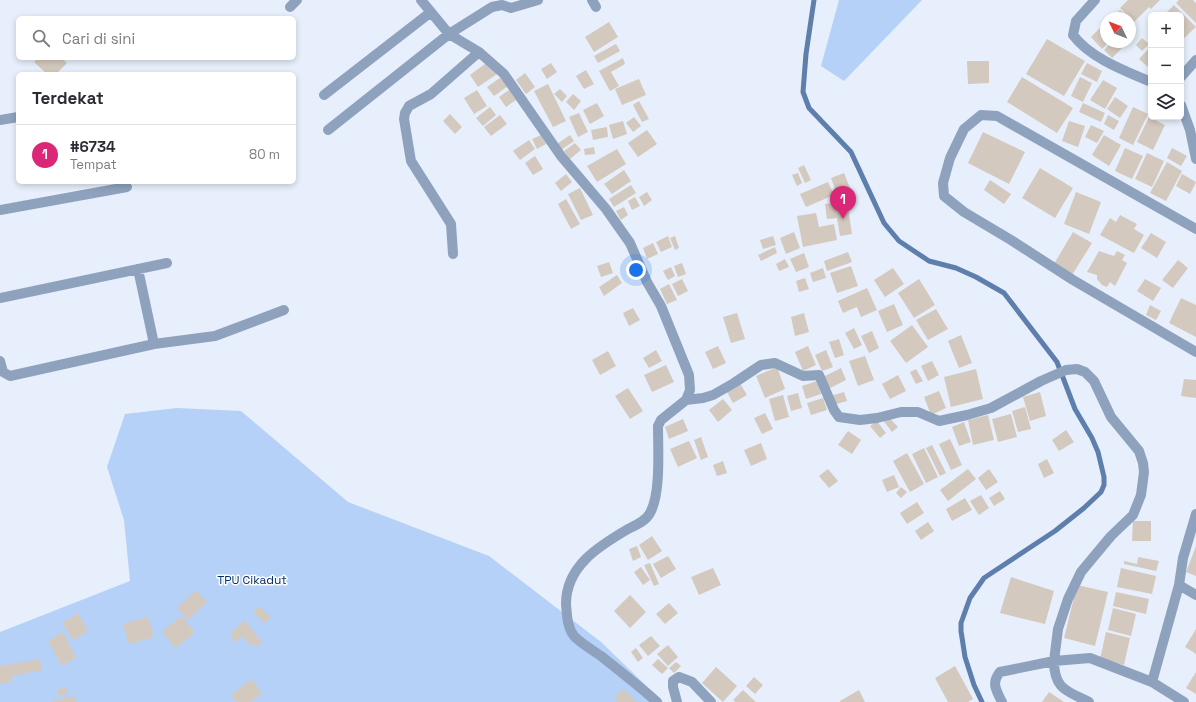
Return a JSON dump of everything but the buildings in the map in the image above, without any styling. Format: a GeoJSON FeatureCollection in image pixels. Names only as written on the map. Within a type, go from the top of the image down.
{"type":"FeatureCollection","features":[{"type":"Feature","properties":{"kind":"street"},"geometry":{"type":"LineString","coordinates":[[421,0],[449,34],[479,52],[504,74],[561,156],[606,209],[630,243],[647,282],[661,306],[689,375],[690,390],[686,400],[661,420],[658,426],[658,479],[655,504],[649,515],[642,521],[602,544],[584,560],[573,576],[566,593],[567,621],[574,636],[630,678],[657,702]]}},
{"type":"Feature","properties":{"kind":"street"},"geometry":{"type":"LineString","coordinates":[[328,130],[449,34],[492,7],[502,5],[511,8],[538,0]]}},
{"type":"Feature","properties":{"kind":"street"},"geometry":{"type":"LineString","coordinates":[[1095,0],[1076,21],[1073,34],[1080,44],[1094,55],[1133,75],[1148,81]]}},
{"type":"Feature","properties":{"kind":"street"},"geometry":{"type":"LineString","coordinates":[[324,95],[431,12]]}},
{"type":"Feature","properties":{"kind":"street"},"geometry":{"type":"LineString","coordinates":[[453,254],[451,224],[411,161],[404,119],[405,113],[409,106],[431,94],[479,52]]}},
{"type":"Feature","properties":{"kind":"street"},"geometry":{"type":"LineString","coordinates":[[1184,74],[1196,60]]}},
{"type":"Feature","properties":{"kind":"street"},"geometry":{"type":"LineString","coordinates":[[1184,113],[1190,130],[1196,159]]}},
{"type":"Feature","properties":{"kind":"street"},"geometry":{"type":"LineString","coordinates":[[1196,229],[997,116],[981,115],[964,130],[950,158],[943,183],[944,196],[964,212],[1073,280],[1196,352]]}},
{"type":"Feature","properties":{"kind":"street"},"geometry":{"type":"LineString","coordinates":[[0,120],[16,117]]}},
{"type":"Feature","properties":{"kind":"street"},"geometry":{"type":"LineString","coordinates":[[0,210],[127,187]]}},
{"type":"Feature","properties":{"kind":"street"},"geometry":{"type":"LineString","coordinates":[[0,298],[167,263]]}},
{"type":"Feature","properties":{"kind":"street"},"geometry":{"type":"LineString","coordinates":[[138,269],[154,344]]}},
{"type":"Feature","properties":{"kind":"street"},"geometry":{"type":"LineString","coordinates":[[0,361],[3,372],[10,376],[154,344],[215,336],[284,310]]}},
{"type":"Feature","properties":{"kind":"street"},"geometry":{"type":"LineString","coordinates":[[686,400],[713,395],[761,365],[775,363],[803,376],[819,375],[834,410],[839,417],[860,420],[877,418],[901,412],[918,412],[939,420],[967,415],[991,408],[1041,380],[1066,370],[1077,369],[1085,372],[1094,381],[1111,417],[1139,451],[1144,472],[1141,495],[1133,515],[1111,536],[1081,572],[1068,599],[1058,629],[1054,661],[1054,672],[1056,678],[1064,689],[1089,702]]}},
{"type":"Feature","properties":{"kind":"street"},"geometry":{"type":"LineString","coordinates":[[1152,682],[1179,585],[1183,558],[1196,514]]}},
{"type":"Feature","properties":{"kind":"street"},"geometry":{"type":"LineString","coordinates":[[1179,585],[1196,595]]}},
{"type":"Feature","properties":{"kind":"street"},"geometry":{"type":"LineString","coordinates":[[1002,702],[995,686],[995,679],[1000,672],[1054,661],[1090,658],[1152,682],[1184,702]]}},
{"type":"Feature","properties":{"kind":"street"},"geometry":{"type":"LineString","coordinates":[[677,702],[673,681],[679,677],[692,682],[711,702]]}},
{"type":"Feature","properties":{"kind":"green space"},"geometry":{"type":"Polygon","coordinates":[[[839,0],[922,0],[844,81],[821,66],[839,0]]]}},
{"type":"Feature","properties":{"kind":"green space","name":"TPU Cikadut"},"geometry":{"type":"Polygon","coordinates":[[[177,408],[241,411],[348,502],[489,556],[601,642],[663,702],[0,702],[0,632],[130,581],[124,520],[107,467],[125,414],[177,408]]]}},
{"type":"Feature","properties":{"kind":"waterway"},"geometry":{"type":"LineString","coordinates":[[814,0],[806,54],[803,92],[809,108],[851,152],[884,223],[899,241],[929,261],[956,268],[976,277],[1004,293],[1057,362],[1075,409],[1092,438],[1098,452],[1104,477],[1104,485],[1101,492],[1084,508],[1055,531],[984,578],[970,598],[961,623],[961,631],[965,657],[974,685],[982,702]]}},
{"type":"Feature","properties":{"kind":"place","name":"#6734"},"geometry":{"type":"Point","coordinates":[843,219]}}]}
